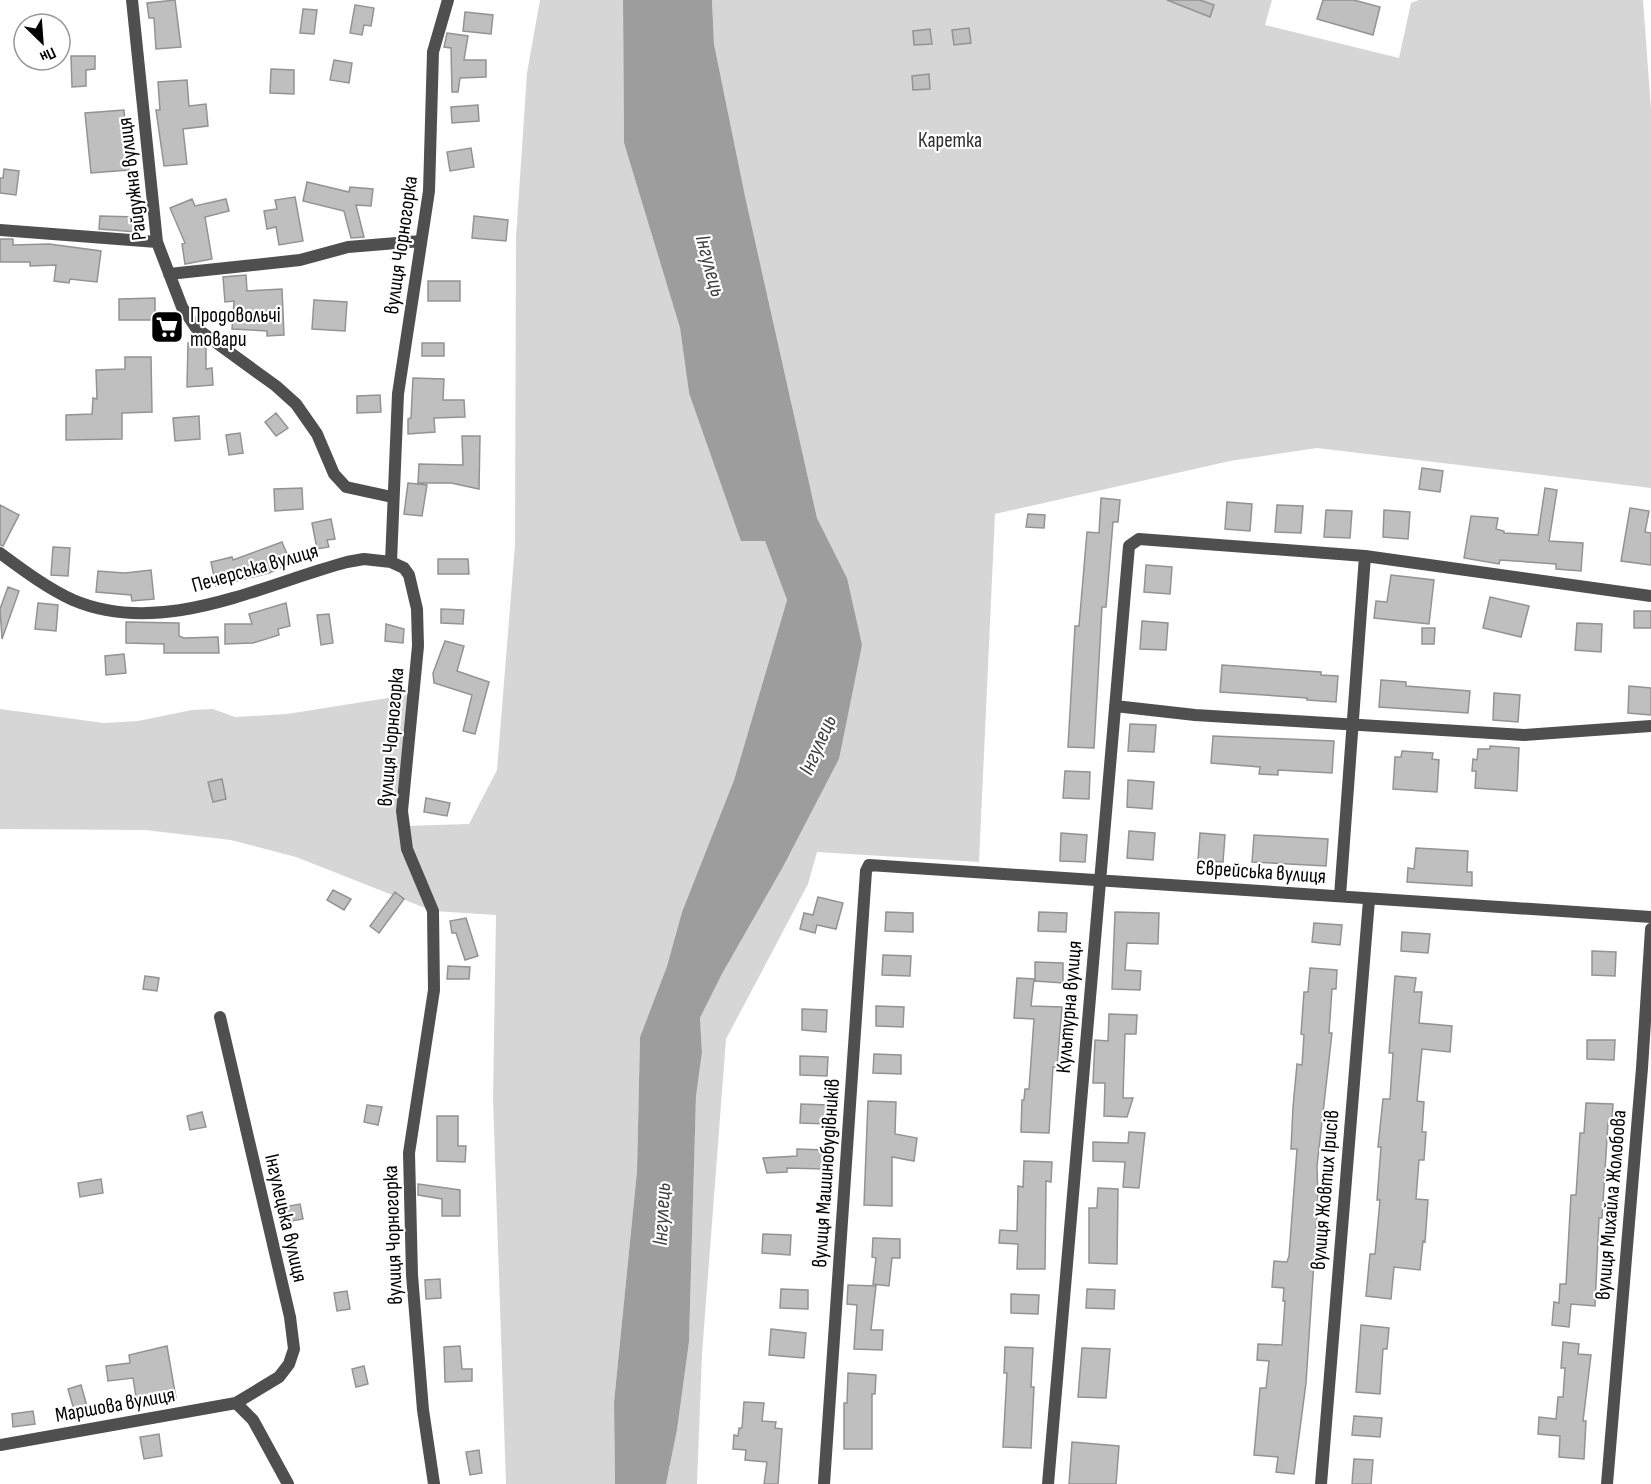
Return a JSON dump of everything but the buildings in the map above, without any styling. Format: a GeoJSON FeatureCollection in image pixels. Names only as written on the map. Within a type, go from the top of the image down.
{"type":"FeatureCollection","features":[{"type":"Feature","properties":{"kind":"street","name":"Райдужна вулиця"},"geometry":{"type":"LineString","coordinates":[[132,0],[157,242],[182,307],[196,328],[276,386],[296,404],[316,434],[334,474],[346,487],[392,498]]}},
{"type":"Feature","properties":{"kind":"street","name":"вулиця Чорногорка"},"geometry":{"type":"LineString","coordinates":[[434,1484],[423,1410],[412,1275],[409,1153],[434,990],[433,911],[407,849],[402,811],[418,646],[417,609],[409,576],[404,568],[391,562],[394,538],[392,498],[398,394],[431,164],[433,52],[448,0]]}},
{"type":"Feature","properties":{"kind":"street"},"geometry":{"type":"LineString","coordinates":[[0,230],[157,242]]}},
{"type":"Feature","properties":{"kind":"street"},"geometry":{"type":"LineString","coordinates":[[169,274],[300,260],[348,248],[421,241]]}},
{"type":"Feature","properties":{"kind":"street","name":"Культурна вулиця"},"geometry":{"type":"LineString","coordinates":[[1048,1484],[1129,546],[1139,539],[1365,556]]}},
{"type":"Feature","properties":{"kind":"street","name":"Печерська вулиця"},"geometry":{"type":"LineString","coordinates":[[0,553],[33,577],[73,600],[102,608],[135,613],[208,604],[347,562],[364,559],[391,562]]}},
{"type":"Feature","properties":{"kind":"street"},"geometry":{"type":"LineString","coordinates":[[1340,896],[1365,556],[1651,596]]}},
{"type":"Feature","properties":{"kind":"street"},"geometry":{"type":"LineString","coordinates":[[1115,705],[1195,715],[1524,735],[1651,726]]}},
{"type":"Feature","properties":{"kind":"street","name":"Єврейська вулиця"},"geometry":{"type":"LineString","coordinates":[[869,865],[1651,917]]}},
{"type":"Feature","properties":{"kind":"street","name":"вулиця Машинобудівників"},"geometry":{"type":"LineString","coordinates":[[824,1484],[865,883],[869,865]]}},
{"type":"Feature","properties":{"kind":"street","name":"вулиця Жовтих Ірисів"},"geometry":{"type":"LineString","coordinates":[[1321,1484],[1369,900]]}},
{"type":"Feature","properties":{"kind":"street","name":"вулиця Михайла Жолобова"},"geometry":{"type":"LineString","coordinates":[[1608,1484],[1651,929]]}},
{"type":"Feature","properties":{"kind":"street","name":"Інгулецька вулиця"},"geometry":{"type":"LineString","coordinates":[[220,1017],[294,1341],[289,1364],[279,1377],[236,1403]]}},
{"type":"Feature","properties":{"kind":"street"},"geometry":{"type":"LineString","coordinates":[[236,1403],[252,1420],[288,1484]]}},
{"type":"Feature","properties":{"kind":"street","name":"Маршова вулиця"},"geometry":{"type":"LineString","coordinates":[[0,1445],[236,1403]]}},
{"type":"Feature","properties":{"kind":"green space"},"geometry":{"type":"Polygon","coordinates":[[[540,0],[623,0],[624,143],[680,328],[689,393],[765,541],[787,600],[734,780],[682,912],[667,966],[640,1037],[637,1171],[614,1402],[615,1484],[506,1484],[493,1099],[496,915],[433,911],[296,857],[231,840],[145,830],[0,829],[0,709],[104,723],[138,721],[192,710],[213,709],[235,717],[287,714],[413,694],[404,826],[469,824],[497,770],[515,545],[516,237],[527,73],[540,0]]]}},
{"type":"Feature","properties":{"kind":"green space","name":"Каретка"},"geometry":{"type":"Polygon","coordinates":[[[712,0],[1272,0],[1265,25],[1399,58],[1411,3],[1419,0],[1643,0],[1651,109],[1651,488],[1317,448],[1230,461],[995,514],[979,862],[817,852],[808,884],[726,1039],[702,1354],[697,1484],[666,1484],[677,1430],[689,1342],[696,1092],[702,1052],[700,1018],[839,759],[847,578],[817,518],[745,196],[714,44],[712,0]]]}},
{"type":"Feature","properties":{"kind":"water","name":"Інгулець"},"geometry":{"type":"Polygon","coordinates":[[[623,0],[712,0],[714,44],[745,196],[817,518],[847,578],[862,645],[839,759],[700,1018],[702,1052],[696,1096],[689,1342],[677,1430],[666,1484],[615,1484],[614,1402],[637,1171],[640,1037],[667,966],[682,912],[734,780],[787,600],[765,541],[741,541],[689,393],[680,328],[624,143],[623,0]]]}},
{"type":"Feature","properties":{"kind":"place","name":"Продовольчі товари"},"geometry":{"type":"Point","coordinates":[167,327]}}]}
